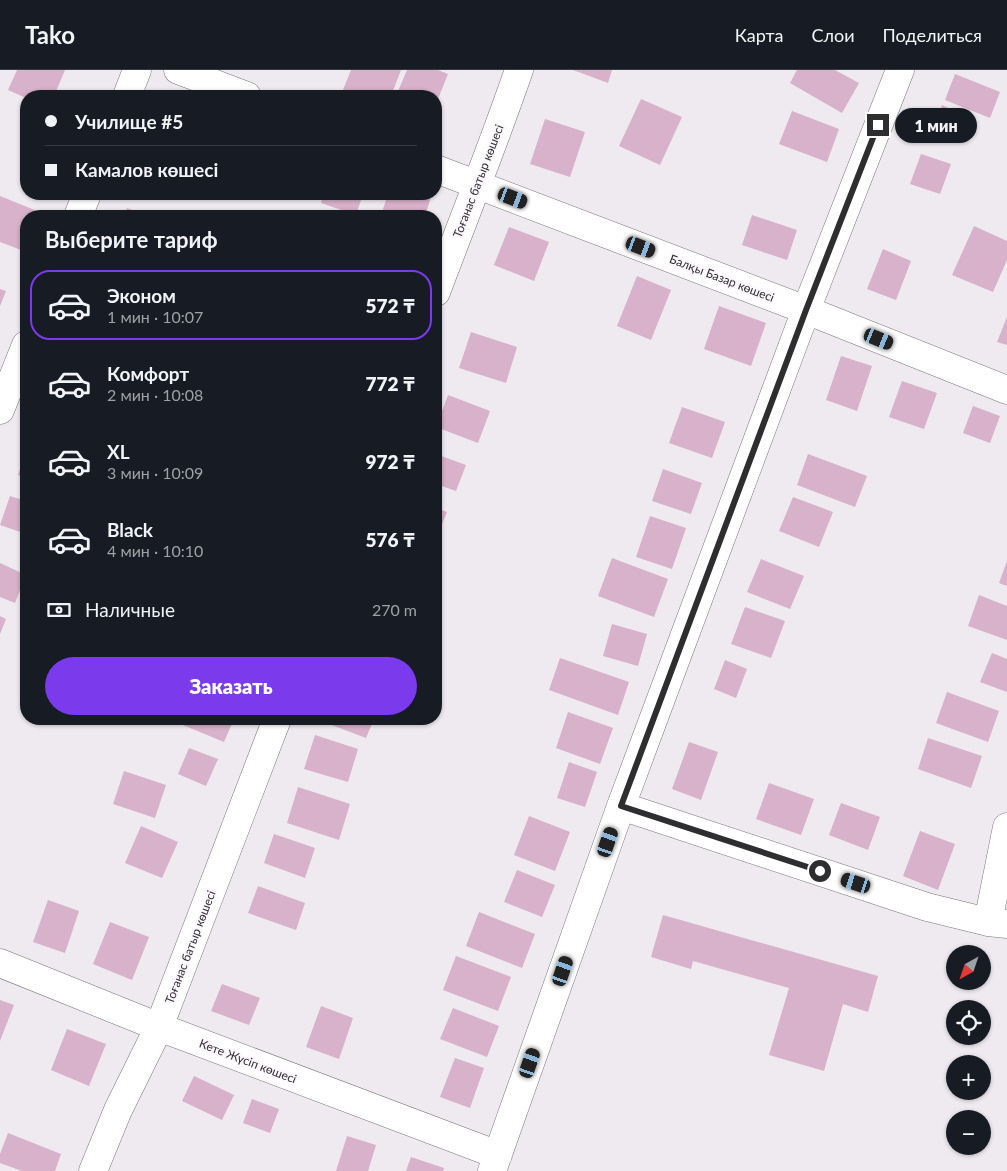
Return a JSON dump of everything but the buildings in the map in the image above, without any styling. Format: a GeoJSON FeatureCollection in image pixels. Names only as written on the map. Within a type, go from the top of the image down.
{"type":"FeatureCollection","features":[{"type":"Feature","properties":{"kind":"street"},"geometry":{"type":"LineString","coordinates":[[129,90],[137,70]]}},
{"type":"Feature","properties":{"kind":"street"},"geometry":{"type":"LineString","coordinates":[[178,70],[231,90]]}},
{"type":"Feature","properties":{"kind":"street","name":"Тоғанас батыр көшесі"},"geometry":{"type":"LineString","coordinates":[[442,276],[502,120],[519,70]]}},
{"type":"Feature","properties":{"kind":"street"},"geometry":{"type":"LineString","coordinates":[[495,1163],[621,806],[806,310],[900,70]]}},
{"type":"Feature","properties":{"kind":"street","name":"Балқы Базар көшесі"},"geometry":{"type":"LineString","coordinates":[[442,171],[806,310],[1007,390]]}},
{"type":"Feature","properties":{"kind":"street"},"geometry":{"type":"LineString","coordinates":[[0,410],[20,360]]}},
{"type":"Feature","properties":{"kind":"street","name":"Тоғанас батыр көшесі"},"geometry":{"type":"LineString","coordinates":[[93,1171],[118,1110],[159,1027],[275,725]]}},
{"type":"Feature","properties":{"kind":"street"},"geometry":{"type":"LineString","coordinates":[[621,806],[928,907],[997,923],[1007,827]]}},
{"type":"Feature","properties":{"kind":"street","name":"Кете Жүсіп көшесі"},"geometry":{"type":"LineString","coordinates":[[0,963],[495,1163]]}},
{"type":"Feature","properties":{"kind":"route"},"geometry":{"type":"LineString","coordinates":[[820,871],[621,806],[806,310],[878,125]]}}]}
